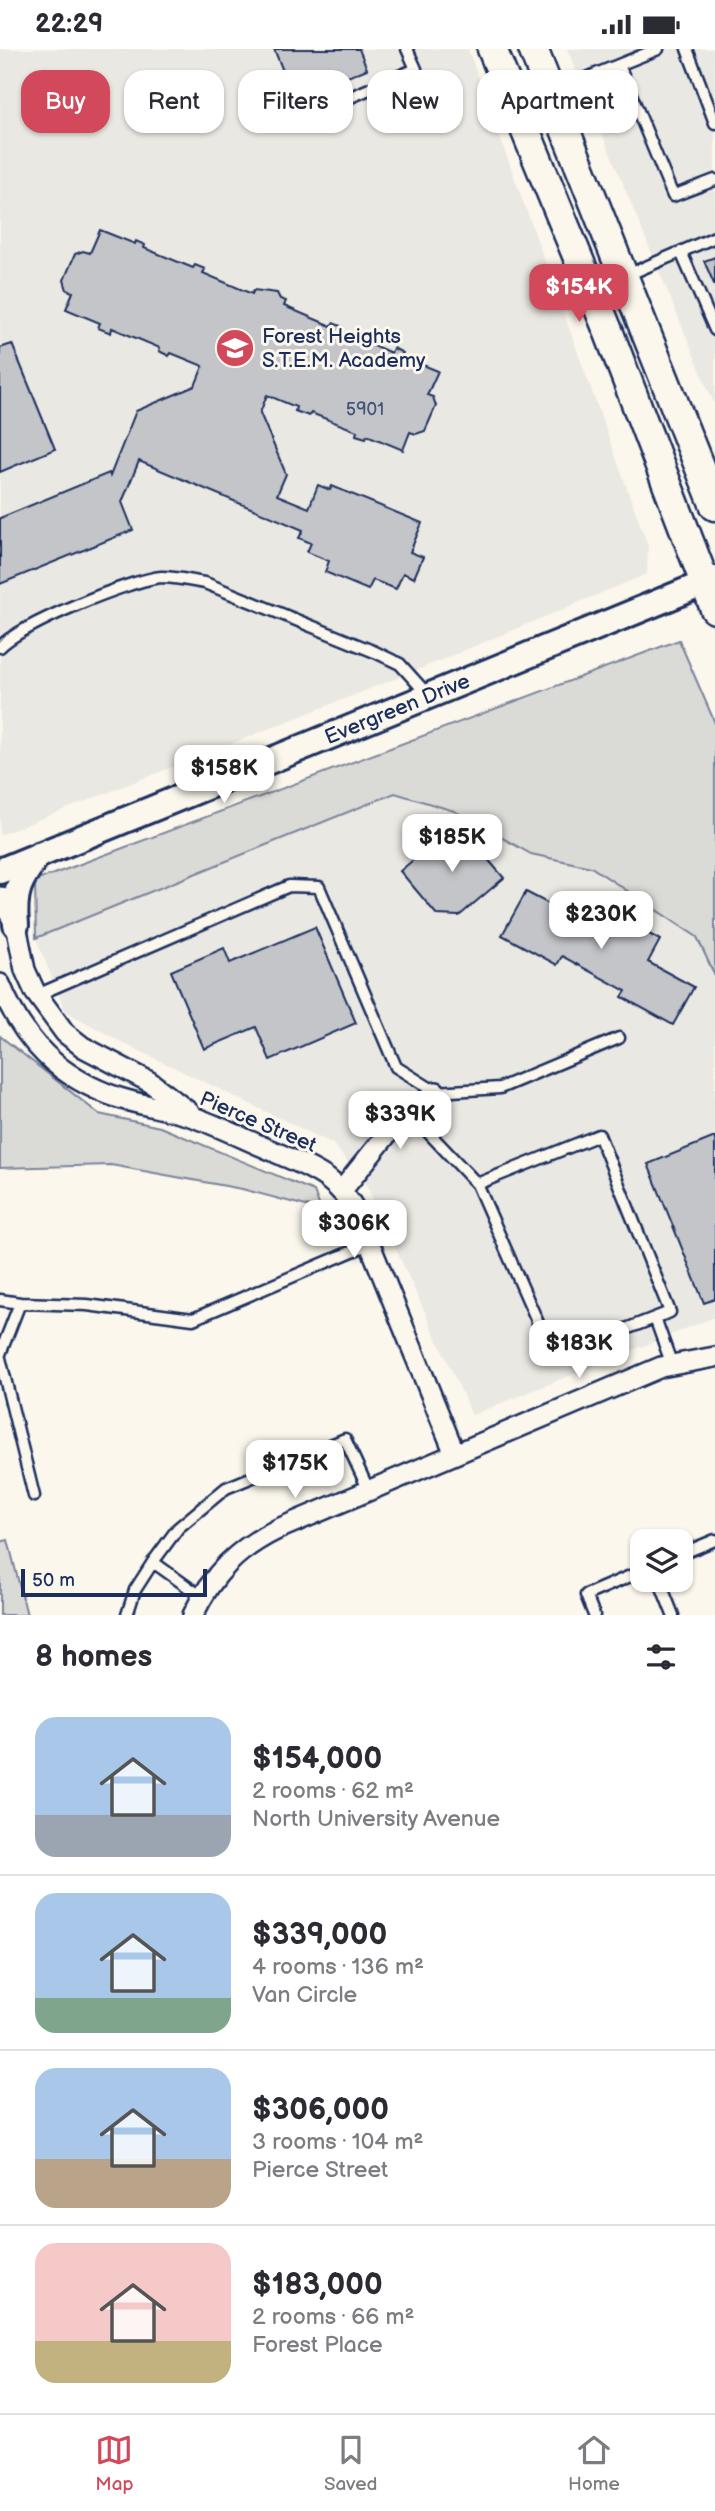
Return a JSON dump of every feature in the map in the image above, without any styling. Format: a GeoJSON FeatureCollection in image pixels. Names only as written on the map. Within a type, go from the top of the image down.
{"type":"FeatureCollection","features":[{"type":"Feature","properties":{"kind":"main road"},"geometry":{"type":"LineString","coordinates":[[492,49],[711,591]]}},
{"type":"Feature","properties":{"kind":"main road"},"geometry":{"type":"LineString","coordinates":[[533,49],[542,70]]}},
{"type":"Feature","properties":{"kind":"main road"},"geometry":{"type":"LineString","coordinates":[[567,133],[715,506]]}},
{"type":"Feature","properties":{"kind":"street","name":"Evergreen Drive"},"geometry":{"type":"LineString","coordinates":[[0,871],[430,697],[711,591]]}},
{"type":"Feature","properties":{"kind":"street"},"geometry":{"type":"LineString","coordinates":[[38,855],[23,875],[13,898],[25,970],[37,995],[65,1033],[83,1047],[150,1082],[196,1118]]}},
{"type":"Feature","properties":{"kind":"street"},"geometry":{"type":"LineString","coordinates":[[0,897],[16,925]]}},
{"type":"Feature","properties":{"kind":"street","name":"Pierce Street"},"geometry":{"type":"LineString","coordinates":[[0,984],[28,1037],[63,1072],[120,1098],[196,1118],[296,1161],[343,1189]]}},
{"type":"Feature","properties":{"kind":"street"},"geometry":{"type":"LineString","coordinates":[[436,1092],[392,1128],[343,1189],[369,1244],[455,1454]]}},
{"type":"Feature","properties":{"kind":"street"},"geometry":{"type":"LineString","coordinates":[[193,1615],[224,1564],[254,1541],[455,1454],[672,1365],[715,1357]]}},
{"type":"Feature","properties":{"kind":"lane"},"geometry":{"type":"LineString","coordinates":[[353,96],[416,69],[407,49]]}},
{"type":"Feature","properties":{"kind":"lane"},"geometry":{"type":"LineString","coordinates":[[607,70],[659,49]]}},
{"type":"Feature","properties":{"kind":"lane"},"geometry":{"type":"LineString","coordinates":[[687,49],[715,124]]}},
{"type":"Feature","properties":{"kind":"lane"},"geometry":{"type":"LineString","coordinates":[[619,65],[673,196],[715,180]]}},
{"type":"Feature","properties":{"kind":"lane"},"geometry":{"type":"LineString","coordinates":[[624,277],[715,237]]}},
{"type":"Feature","properties":{"kind":"lane"},"geometry":{"type":"LineString","coordinates":[[681,252],[715,330]]}},
{"type":"Feature","properties":{"kind":"lane"},"geometry":{"type":"LineString","coordinates":[[0,647],[18,632],[111,592],[145,580],[179,578],[205,583],[384,656],[400,664],[430,697]]}},
{"type":"Feature","properties":{"kind":"lane"},"geometry":{"type":"LineString","coordinates":[[37,995],[289,886],[319,887],[396,1067],[436,1092],[500,1089],[619,1038]]}},
{"type":"Feature","properties":{"kind":"lane"},"geometry":{"type":"LineString","coordinates":[[410,1112],[477,1184],[553,1357],[670,1312],[599,1135],[477,1184]]}},
{"type":"Feature","properties":{"kind":"lane"},"geometry":{"type":"LineString","coordinates":[[0,1300],[87,1305],[193,1319],[369,1244]]}},
{"type":"Feature","properties":{"kind":"lane"},"geometry":{"type":"LineString","coordinates":[[20,1303],[0,1356],[34,1496]]}},
{"type":"Feature","properties":{"kind":"lane"},"geometry":{"type":"LineString","coordinates":[[655,1318],[672,1365]]}},
{"type":"Feature","properties":{"kind":"lane"},"geometry":{"type":"LineString","coordinates":[[127,1615],[135,1590],[178,1528],[226,1488],[345,1439],[369,1491]]}},
{"type":"Feature","properties":{"kind":"lane"},"geometry":{"type":"LineString","coordinates":[[693,1549],[715,1540]]}},
{"type":"Feature","properties":{"kind":"lane"},"geometry":{"type":"LineString","coordinates":[[153,1562],[202,1597]]}},
{"type":"Feature","properties":{"kind":"lane"},"geometry":{"type":"LineString","coordinates":[[594,1615],[586,1595],[630,1576]]}},
{"type":"Feature","properties":{"kind":"lane"},"geometry":{"type":"LineString","coordinates":[[664,1592],[673,1615]]}},
{"type":"Feature","properties":{"kind":"shaded area"},"geometry":{"type":"Polygon","coordinates":[[[0,49],[468,49],[477,74],[477,133],[498,133],[648,546],[647,574],[410,673],[0,835],[0,49]]]}},
{"type":"Feature","properties":{"kind":"shaded area"},"geometry":{"type":"Polygon","coordinates":[[[567,49],[715,49],[715,406],[602,133],[638,133],[638,70],[576,70],[567,49]]]}},
{"type":"Feature","properties":{"kind":"shaded area"},"geometry":{"type":"Polygon","coordinates":[[[679,640],[715,723],[715,976],[697,937],[591,867],[531,854],[454,811],[395,793],[36,938],[35,881],[679,640]]]}},
{"type":"Feature","properties":{"kind":"shaded area"},"geometry":{"type":"Polygon","coordinates":[[[395,793],[454,811],[531,854],[591,867],[698,937],[715,976],[715,1317],[472,1415],[366,1184],[333,1144],[123,1043],[65,1011],[36,938],[395,793]]]}},
{"type":"Feature","properties":{"kind":"shaded area"},"geometry":{"type":"Polygon","coordinates":[[[0,1036],[99,1114],[160,1127],[314,1191],[321,1210],[242,1189],[111,1165],[0,1168],[0,1036]]]}},
{"type":"Feature","properties":{"kind":"shaded area"},"geometry":{"type":"Polygon","coordinates":[[[8,1540],[27,1615],[0,1615],[0,1542],[8,1540]]]}},
{"type":"Feature","properties":{"kind":"building"},"geometry":{"type":"Polygon","coordinates":[[[274,49],[359,49],[367,69],[353,75],[353,70],[283,70],[274,49]]]}},
{"type":"Feature","properties":{"kind":"building","name":"Forest Heights S.T.E.M. Academy"},"geometry":{"type":"Polygon","coordinates":[[[100,230],[135,244],[136,241],[145,245],[144,248],[193,268],[195,265],[205,269],[203,273],[252,294],[254,290],[277,293],[280,299],[286,301],[284,306],[331,326],[333,323],[343,327],[341,331],[391,353],[393,348],[403,353],[401,356],[438,371],[427,395],[433,397],[436,406],[425,431],[416,434],[410,432],[403,450],[367,435],[366,438],[356,435],[357,431],[311,413],[309,416],[295,411],[296,407],[267,395],[260,413],[286,474],[277,495],[309,508],[318,485],[330,490],[332,486],[422,523],[410,552],[423,557],[414,578],[403,573],[396,589],[373,580],[368,590],[325,572],[329,561],[307,552],[311,543],[299,538],[303,530],[139,461],[122,502],[133,530],[0,584],[0,518],[109,473],[110,476],[136,411],[195,386],[203,366],[171,353],[169,356],[159,351],[160,348],[112,328],[111,333],[98,328],[100,323],[66,309],[73,292],[67,290],[64,280],[75,254],[83,251],[90,253],[100,230]]]}},
{"type":"Feature","properties":{"kind":"building"},"geometry":{"type":"Polygon","coordinates":[[[715,257],[715,286],[704,261],[715,257]]]}},
{"type":"Feature","properties":{"kind":"building"},"geometry":{"type":"Polygon","coordinates":[[[12,344],[55,449],[0,472],[0,348],[12,344]]]}},
{"type":"Feature","properties":{"kind":"building"},"geometry":{"type":"Polygon","coordinates":[[[457,823],[504,878],[459,916],[437,915],[400,871],[457,823]]]}},
{"type":"Feature","properties":{"kind":"building"},"geometry":{"type":"Polygon","coordinates":[[[526,892],[572,916],[582,897],[660,940],[648,962],[694,987],[673,1025],[622,997],[626,991],[562,956],[557,965],[502,935],[526,892]]]}},
{"type":"Feature","properties":{"kind":"building"},"geometry":{"type":"Polygon","coordinates":[[[315,927],[356,1023],[270,1060],[256,1027],[204,1049],[171,971],[224,948],[230,963],[315,927]]]}},
{"type":"Feature","properties":{"kind":"building"},"geometry":{"type":"Polygon","coordinates":[[[715,1137],[715,1299],[704,1303],[648,1164],[715,1137]]]}},
{"type":"Feature","properties":{"kind":"place","name":"Forest Heights S.T.E.M. Academy"},"geometry":{"type":"Point","coordinates":[235,348]}}]}
